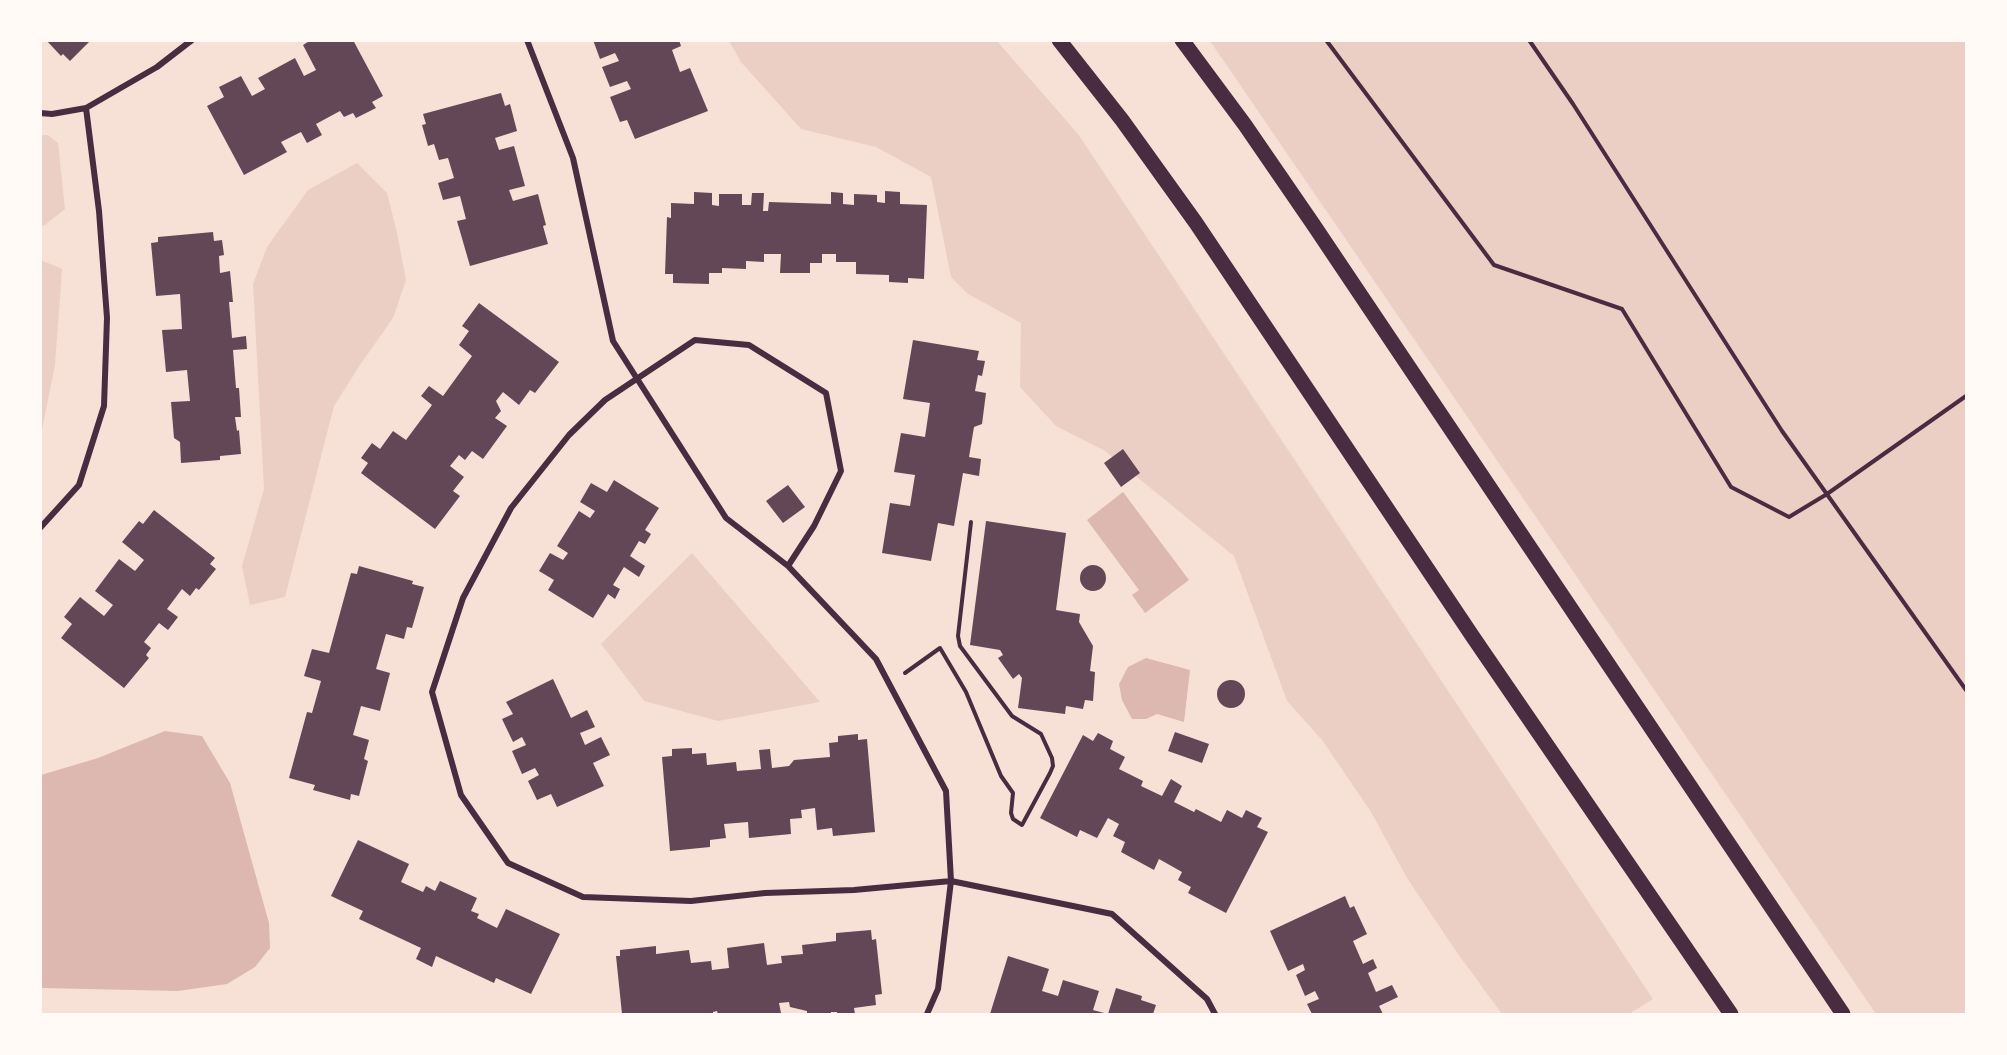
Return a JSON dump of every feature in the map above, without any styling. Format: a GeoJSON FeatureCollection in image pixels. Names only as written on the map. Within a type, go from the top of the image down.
{"type":"FeatureCollection","features":[{"type":"Feature","properties":{"kind":"main road"},"geometry":{"type":"LineString","coordinates":[[1059,40],[1122,120],[1196,223],[1499,676],[1731,1014]]}},
{"type":"Feature","properties":{"kind":"main road"},"geometry":{"type":"LineString","coordinates":[[1182,40],[1314,224],[1843,1014]]}},
{"type":"Feature","properties":{"kind":"street"},"geometry":{"type":"LineString","coordinates":[[40,113],[52,114],[86,108],[157,67],[192,40]]}},
{"type":"Feature","properties":{"kind":"street"},"geometry":{"type":"LineString","coordinates":[[527,40],[573,158],[613,341],[726,518],[788,566],[876,658],[946,791],[951,881],[938,989],[927,1014]]}},
{"type":"Feature","properties":{"kind":"street"},"geometry":{"type":"LineString","coordinates":[[40,528],[79,485],[104,406],[107,318],[99,211],[86,108]]}},
{"type":"Feature","properties":{"kind":"street"},"geometry":{"type":"LineString","coordinates":[[788,566],[814,525],[842,471],[826,393],[749,345],[695,340],[605,400],[569,435],[511,508],[463,598],[432,692],[460,795],[508,863],[583,897],[691,901],[765,893],[854,890],[951,881],[1112,914],[1208,999],[1215,1014]]}},
{"type":"Feature","properties":{"kind":"path"},"geometry":{"type":"LineString","coordinates":[[1326,40],[1494,265],[1622,309],[1731,487],[1789,517],[1827,494],[1966,396]]}},
{"type":"Feature","properties":{"kind":"path"},"geometry":{"type":"LineString","coordinates":[[1529,40],[1573,104],[1782,431],[1966,690]]}},
{"type":"Feature","properties":{"kind":"path"},"geometry":{"type":"LineString","coordinates":[[890,684],[940,648],[966,692],[1001,776],[1012,793],[1013,819],[1022,825],[1053,766],[1052,758],[1041,734],[1012,716],[960,646],[957,636],[971,522]]}},
{"type":"Feature","properties":{"kind":"shaded area"},"geometry":{"type":"Polygon","coordinates":[[[729,41],[997,41],[1078,134],[1653,999],[1629,1014],[1502,1014],[1407,878],[1371,812],[1322,740],[1287,701],[1234,556],[1105,451],[1056,426],[1020,387],[1021,323],[968,294],[951,277],[931,177],[876,147],[801,129],[741,62],[729,41]]]}},
{"type":"Feature","properties":{"kind":"shaded area"},"geometry":{"type":"Polygon","coordinates":[[[1210,41],[1966,41],[1966,1014],[1876,1014],[1210,41]]]}},
{"type":"Feature","properties":{"kind":"shaded area"},"geometry":{"type":"Polygon","coordinates":[[[41,135],[48,135],[58,143],[65,209],[41,226],[41,135]]]}},
{"type":"Feature","properties":{"kind":"shaded area"},"geometry":{"type":"Polygon","coordinates":[[[357,163],[387,193],[406,280],[393,318],[334,406],[285,597],[250,605],[242,566],[264,489],[253,284],[267,247],[308,190],[357,163]]]}},
{"type":"Feature","properties":{"kind":"shaded area"},"geometry":{"type":"Polygon","coordinates":[[[41,260],[62,269],[55,365],[41,435],[41,260]]]}},
{"type":"Feature","properties":{"kind":"shaded area"},"geometry":{"type":"Polygon","coordinates":[[[1123,492],[1189,580],[1145,613],[1132,595],[1139,590],[1087,520],[1123,492]]]}},
{"type":"Feature","properties":{"kind":"shaded area"},"geometry":{"type":"Polygon","coordinates":[[[692,553],[820,702],[718,721],[644,701],[601,644],[692,553]]]}},
{"type":"Feature","properties":{"kind":"shaded area"},"geometry":{"type":"Polygon","coordinates":[[[1146,658],[1190,670],[1184,722],[1157,714],[1146,719],[1132,719],[1122,700],[1119,684],[1128,667],[1146,658]]]}},
{"type":"Feature","properties":{"kind":"shaded area"},"geometry":{"type":"Polygon","coordinates":[[[165,731],[202,736],[230,783],[269,923],[270,948],[255,967],[227,984],[178,991],[41,988],[41,775],[98,758],[165,731]]]}},
{"type":"Feature","properties":{"kind":"building"},"geometry":{"type":"Polygon","coordinates":[[[46,40],[91,40],[70,61],[63,54],[61,56],[46,40]]]}},
{"type":"Feature","properties":{"kind":"building"},"geometry":{"type":"Polygon","coordinates":[[[311,40],[353,40],[383,96],[372,102],[376,108],[356,118],[353,113],[344,117],[340,111],[316,124],[322,135],[307,143],[301,132],[281,142],[287,152],[244,175],[207,106],[224,97],[219,87],[241,76],[252,96],[265,89],[258,78],[295,58],[304,76],[316,70],[303,45],[311,40]]]}},
{"type":"Feature","properties":{"kind":"building"},"geometry":{"type":"Polygon","coordinates":[[[593,40],[679,40],[681,46],[672,50],[680,72],[690,68],[708,111],[635,139],[627,120],[620,122],[610,97],[631,89],[627,81],[610,87],[602,67],[619,61],[615,53],[600,59],[593,40]]]}},
{"type":"Feature","properties":{"kind":"building"},"geometry":{"type":"Polygon","coordinates":[[[501,93],[505,106],[510,104],[517,131],[495,138],[499,150],[514,146],[525,186],[509,190],[513,201],[538,194],[548,244],[470,266],[457,221],[466,219],[460,196],[443,200],[438,183],[454,178],[448,158],[439,160],[434,144],[428,146],[422,125],[426,124],[423,114],[501,93]]]}},
{"type":"Feature","properties":{"kind":"building"},"geometry":{"type":"Polygon","coordinates":[[[885,191],[900,192],[900,204],[927,205],[924,279],[908,278],[908,283],[889,282],[889,275],[856,274],[856,262],[836,262],[836,254],[822,254],[822,263],[810,263],[810,273],[780,273],[781,254],[764,254],[764,262],[746,261],[746,269],[722,268],[722,273],[709,273],[709,284],[673,283],[673,274],[665,274],[667,217],[671,218],[671,203],[694,204],[694,192],[712,193],[712,205],[719,206],[719,194],[742,194],[742,205],[751,205],[752,193],[764,193],[763,211],[768,211],[769,202],[831,204],[831,192],[843,193],[843,204],[854,205],[854,194],[877,195],[877,202],[885,203],[885,191]]]}},
{"type":"Feature","properties":{"kind":"building"},"geometry":{"type":"Polygon","coordinates":[[[213,232],[214,241],[222,240],[224,255],[219,256],[220,273],[230,271],[233,302],[229,302],[232,338],[246,336],[247,349],[233,350],[241,417],[235,417],[237,431],[239,430],[241,454],[220,456],[220,460],[181,463],[180,442],[174,438],[171,402],[190,401],[187,370],[166,372],[162,330],[182,329],[180,294],[156,296],[151,243],[158,242],[158,237],[213,232]]]}},
{"type":"Feature","properties":{"kind":"building"},"geometry":{"type":"Polygon","coordinates":[[[479,303],[559,362],[535,393],[530,390],[519,405],[503,392],[496,401],[501,411],[495,418],[507,426],[483,459],[472,451],[465,460],[459,455],[450,466],[464,477],[453,491],[460,496],[435,529],[361,473],[368,463],[361,458],[372,443],[380,449],[393,431],[406,440],[432,405],[421,396],[429,386],[443,396],[472,356],[459,345],[469,331],[462,326],[479,303]]]}},
{"type":"Feature","properties":{"kind":"building"},"geometry":{"type":"Polygon","coordinates":[[[913,340],[979,351],[977,360],[985,361],[982,376],[978,375],[975,391],[986,393],[982,424],[974,427],[969,457],[981,459],[979,476],[963,473],[954,526],[938,523],[931,561],[882,553],[890,503],[910,506],[915,475],[894,472],[901,433],[925,437],[930,403],[903,399],[913,340]]]}},
{"type":"Feature","properties":{"kind":"building"},"geometry":{"type":"Polygon","coordinates":[[[1123,449],[1140,473],[1121,487],[1104,463],[1123,449]]]}},
{"type":"Feature","properties":{"kind":"building"},"geometry":{"type":"Polygon","coordinates":[[[614,480],[659,508],[645,530],[651,534],[645,544],[639,541],[630,556],[645,566],[639,577],[624,567],[613,585],[620,589],[615,599],[608,594],[593,618],[548,590],[554,580],[539,571],[550,553],[563,560],[568,553],[557,546],[579,511],[590,518],[595,511],[580,502],[591,483],[607,492],[614,480]]]}},
{"type":"Feature","properties":{"kind":"building"},"geometry":{"type":"Polygon","coordinates":[[[788,485],[805,507],[783,523],[766,501],[788,485]]]}},
{"type":"Feature","properties":{"kind":"building"},"geometry":{"type":"Polygon","coordinates":[[[154,510],[215,558],[210,564],[216,569],[199,590],[196,588],[190,596],[182,589],[167,609],[178,617],[168,630],[159,623],[144,642],[151,648],[146,655],[149,658],[124,688],[61,638],[72,624],[64,617],[80,597],[104,616],[113,605],[95,591],[119,559],[135,571],[144,560],[122,542],[139,521],[143,524],[154,510]]]}},
{"type":"Feature","properties":{"kind":"building"},"geometry":{"type":"Polygon","coordinates":[[[986,521],[1066,533],[1056,610],[1080,614],[1079,622],[1093,646],[1090,671],[1095,672],[1093,701],[1085,700],[1083,709],[1066,706],[1065,714],[1018,708],[1022,678],[1019,674],[1013,679],[998,658],[1003,655],[1000,650],[970,645],[986,521]]]}},
{"type":"Feature","properties":{"kind":"building"},"geometry":{"type":"Polygon","coordinates":[[[1093,565],[1102,569],[1106,578],[1102,587],[1093,591],[1084,587],[1080,578],[1084,569],[1093,565]]]}},
{"type":"Feature","properties":{"kind":"building"},"geometry":{"type":"Polygon","coordinates":[[[359,566],[413,581],[412,584],[424,587],[412,628],[407,627],[404,639],[386,634],[376,669],[390,673],[380,711],[361,706],[353,735],[369,740],[364,759],[368,761],[359,796],[351,794],[350,800],[313,790],[315,785],[289,778],[307,712],[312,713],[321,681],[304,676],[312,649],[329,653],[351,573],[357,574],[359,566]]]}},
{"type":"Feature","properties":{"kind":"building"},"geometry":{"type":"Polygon","coordinates":[[[553,679],[571,718],[587,710],[595,727],[580,733],[585,745],[601,737],[610,755],[593,763],[604,786],[557,807],[551,794],[537,800],[528,781],[539,775],[535,768],[522,774],[512,751],[526,745],[522,737],[513,742],[502,719],[513,714],[506,702],[553,679]]]}},
{"type":"Feature","properties":{"kind":"building"},"geometry":{"type":"Polygon","coordinates":[[[1231,680],[1241,684],[1245,694],[1241,704],[1231,708],[1221,704],[1217,694],[1221,684],[1231,680]]]}},
{"type":"Feature","properties":{"kind":"building"},"geometry":{"type":"Polygon","coordinates":[[[1175,732],[1209,744],[1202,763],[1168,751],[1175,732]]]}},
{"type":"Feature","properties":{"kind":"building"},"geometry":{"type":"Polygon","coordinates":[[[1098,733],[1113,741],[1110,749],[1125,757],[1119,769],[1143,781],[1141,786],[1162,796],[1171,779],[1182,786],[1174,802],[1194,812],[1196,809],[1221,822],[1227,810],[1242,818],[1246,810],[1262,818],[1257,827],[1268,832],[1226,913],[1188,893],[1191,887],[1178,880],[1182,872],[1159,859],[1154,870],[1121,852],[1125,842],[1113,836],[1119,824],[1108,818],[1097,838],[1080,830],[1077,837],[1040,818],[1083,735],[1093,741],[1098,733]]]}},
{"type":"Feature","properties":{"kind":"building"},"geometry":{"type":"Polygon","coordinates":[[[858,734],[858,740],[867,739],[875,832],[833,836],[832,828],[817,830],[815,808],[801,810],[802,818],[790,819],[791,834],[749,838],[748,822],[724,824],[726,838],[710,840],[710,847],[670,851],[662,757],[672,756],[672,749],[692,748],[692,754],[706,753],[707,765],[736,762],[737,771],[761,769],[759,750],[770,749],[772,768],[789,766],[794,760],[830,757],[829,743],[838,742],[838,736],[858,734]]]}},
{"type":"Feature","properties":{"kind":"building"},"geometry":{"type":"Polygon","coordinates":[[[358,840],[409,864],[401,882],[423,892],[426,886],[435,891],[440,881],[477,898],[471,911],[479,914],[477,918],[497,928],[506,909],[560,934],[531,994],[496,978],[494,983],[436,956],[432,967],[416,959],[421,948],[359,919],[363,911],[331,896],[358,840]]]}},
{"type":"Feature","properties":{"kind":"building"},"geometry":{"type":"Polygon","coordinates":[[[1345,896],[1350,908],[1354,906],[1367,934],[1353,941],[1363,964],[1373,959],[1377,968],[1368,973],[1376,992],[1392,985],[1398,997],[1379,1006],[1383,1014],[1312,1014],[1307,1004],[1319,999],[1315,991],[1305,996],[1296,975],[1305,970],[1303,964],[1288,971],[1270,931],[1345,896]]]}},
{"type":"Feature","properties":{"kind":"building"},"geometry":{"type":"Polygon","coordinates":[[[871,930],[872,940],[876,939],[882,994],[875,995],[876,1005],[854,1008],[855,1014],[831,1012],[831,1014],[807,1014],[807,1011],[790,1007],[789,1002],[779,1003],[781,1013],[718,1014],[717,1011],[713,1014],[622,1014],[616,956],[620,956],[620,950],[656,946],[656,954],[689,950],[691,963],[711,961],[712,970],[729,968],[727,948],[764,943],[767,965],[782,963],[781,956],[803,954],[802,945],[836,941],[836,933],[871,930]]]}},
{"type":"Feature","properties":{"kind":"building"},"geometry":{"type":"Polygon","coordinates":[[[1008,956],[1049,969],[1042,991],[1058,996],[1063,980],[1099,991],[1093,1010],[1108,1014],[990,1014],[1008,956]]]}},
{"type":"Feature","properties":{"kind":"building"},"geometry":{"type":"Polygon","coordinates":[[[1116,988],[1142,996],[1141,1000],[1156,1005],[1153,1014],[1108,1014],[1116,988]]]}}]}
